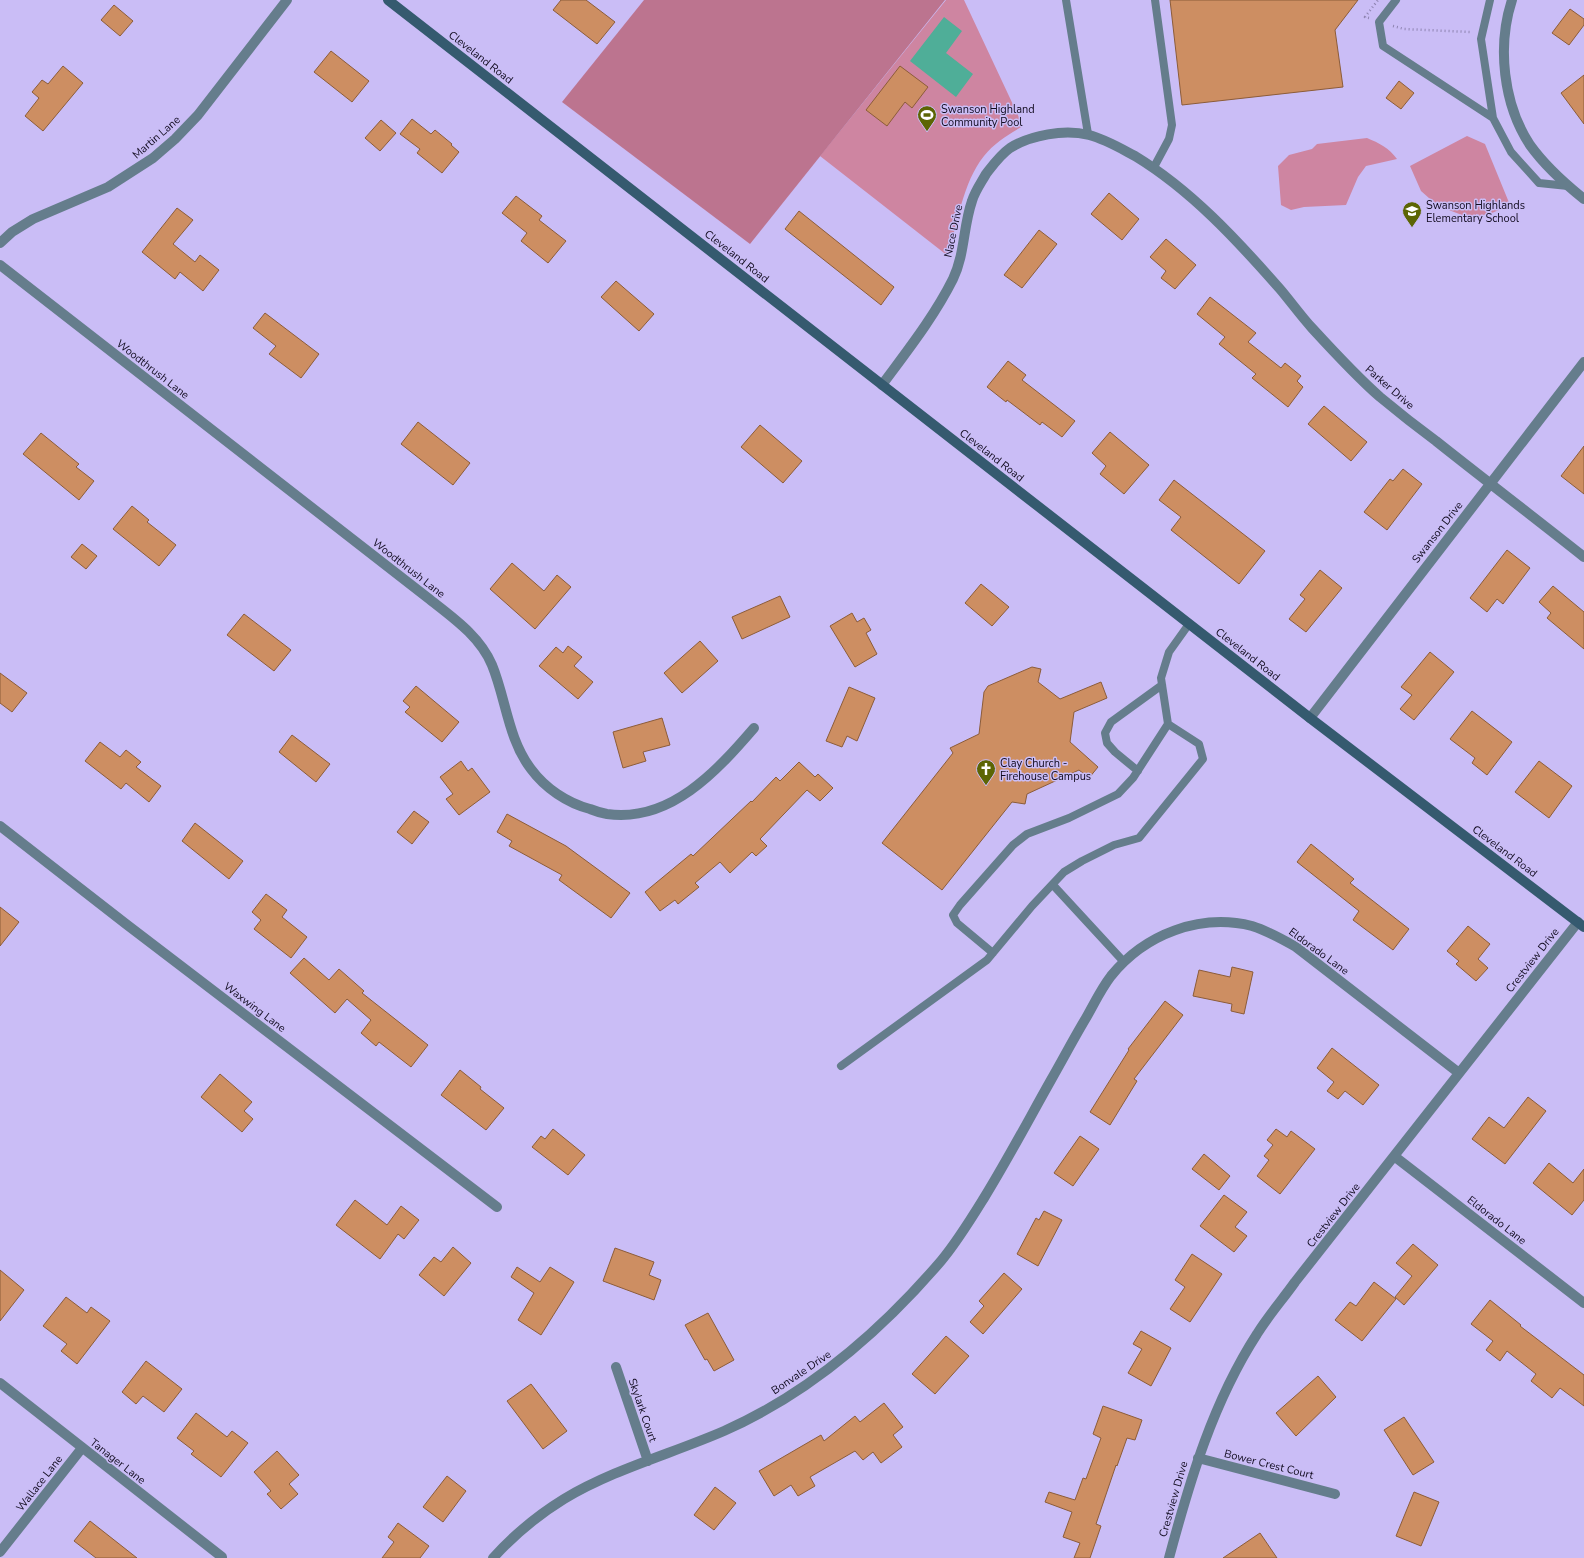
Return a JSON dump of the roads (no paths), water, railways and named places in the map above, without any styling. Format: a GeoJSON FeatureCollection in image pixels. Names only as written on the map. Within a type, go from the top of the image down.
{"type":"FeatureCollection","features":[{"type":"Feature","properties":{"kind":"main road","name":"Cleveland Road"},"geometry":{"type":"LineString","coordinates":[[388,0],[1310,718],[1581,924]]}},
{"type":"Feature","properties":{"kind":"street","name":"Martin Lane"},"geometry":{"type":"LineString","coordinates":[[0,243],[12,232],[33,219],[108,187],[153,158],[175,140],[198,115],[287,0]]}},
{"type":"Feature","properties":{"kind":"street"},"geometry":{"type":"LineString","coordinates":[[1512,0],[1507,15],[1504,44],[1505,71],[1511,100],[1519,122],[1530,144],[1550,170],[1584,199]]}},
{"type":"Feature","properties":{"kind":"street","name":"Nace Drive"},"geometry":{"type":"LineString","coordinates":[[882,385],[939,304],[954,278],[962,253],[972,200],[979,185],[994,163],[1009,149],[1024,141],[1048,134],[1088,134],[1115,145],[1154,167],[1204,210]]}},
{"type":"Feature","properties":{"kind":"street","name":"Parker Drive"},"geometry":{"type":"LineString","coordinates":[[1204,210],[1232,236],[1312,328],[1359,377],[1381,397],[1584,557]]}},
{"type":"Feature","properties":{"kind":"street","name":"Woodthrush Lane"},"geometry":{"type":"LineString","coordinates":[[0,265],[428,598],[470,633],[482,646],[492,664],[519,750],[531,769],[545,785],[564,799],[582,807],[607,814],[633,814],[654,810],[672,803],[696,787],[718,768],[754,728]]}},
{"type":"Feature","properties":{"kind":"street","name":"Swanson Drive"},"geometry":{"type":"LineString","coordinates":[[1310,718],[1584,362]]}},
{"type":"Feature","properties":{"kind":"street","name":"Waxwing Lane"},"geometry":{"type":"LineString","coordinates":[[0,826],[497,1207]]}},
{"type":"Feature","properties":{"kind":"street","name":"Eldorado Lane"},"geometry":{"type":"LineString","coordinates":[[1037,1106],[1095,1001],[1110,978],[1124,962],[1153,940],[1171,931],[1196,924],[1214,922],[1234,922],[1253,927],[1271,933],[1296,947],[1459,1073]]}},
{"type":"Feature","properties":{"kind":"street","name":"Crestview Drive"},"geometry":{"type":"LineString","coordinates":[[1169,1558],[1186,1495],[1211,1423],[1229,1384],[1257,1334],[1295,1282],[1459,1073],[1581,924]]}},
{"type":"Feature","properties":{"kind":"street","name":"Bonvale Drive"},"geometry":{"type":"LineString","coordinates":[[493,1558],[524,1528],[564,1500],[596,1483],[725,1430],[770,1407],[807,1384],[856,1348],[900,1308],[943,1258],[972,1217],[1003,1167],[1037,1106]]}},
{"type":"Feature","properties":{"kind":"street","name":"Eldorado Lane"},"geometry":{"type":"LineString","coordinates":[[1394,1156],[1584,1303]]}},
{"type":"Feature","properties":{"kind":"street","name":"Skylark Court"},"geometry":{"type":"LineString","coordinates":[[616,1367],[648,1461]]}},
{"type":"Feature","properties":{"kind":"street","name":"Tanager Lane"},"geometry":{"type":"LineString","coordinates":[[0,1384],[222,1557]]}},
{"type":"Feature","properties":{"kind":"street","name":"Wallace Lane"},"geometry":{"type":"LineString","coordinates":[[0,1552],[82,1448]]}},
{"type":"Feature","properties":{"kind":"street","name":"Bower Crest Court"},"geometry":{"type":"LineString","coordinates":[[1198,1458],[1335,1494]]}},
{"type":"Feature","properties":{"kind":"lane"},"geometry":{"type":"LineString","coordinates":[[1066,0],[1088,134]]}},
{"type":"Feature","properties":{"kind":"lane"},"geometry":{"type":"LineString","coordinates":[[1154,167],[1169,139],[1172,125],[1155,0]]}},
{"type":"Feature","properties":{"kind":"lane"},"geometry":{"type":"LineString","coordinates":[[1396,0],[1379,22],[1383,46],[1493,118]]}},
{"type":"Feature","properties":{"kind":"lane"},"geometry":{"type":"LineString","coordinates":[[1490,0],[1481,39],[1493,118],[1510,152],[1539,183],[1568,186]]}},
{"type":"Feature","properties":{"kind":"lane"},"geometry":{"type":"LineString","coordinates":[[993,953],[957,923],[953,915],[1013,845],[1027,834],[1069,818],[1118,794],[1138,771],[1168,724],[1161,678],[1169,652],[1189,624]]}},
{"type":"Feature","properties":{"kind":"lane"},"geometry":{"type":"LineString","coordinates":[[1138,771],[1107,743],[1105,733],[1111,722],[1162,685]]}},
{"type":"Feature","properties":{"kind":"lane"},"geometry":{"type":"LineString","coordinates":[[841,1066],[987,960],[1032,906],[1064,872],[1114,845],[1139,838],[1203,759],[1198,744],[1168,724]]}},
{"type":"Feature","properties":{"kind":"lane"},"geometry":{"type":"LineString","coordinates":[[1053,885],[1124,962]]}},
{"type":"Feature","properties":{"kind":"place","name":"Swanson Highland Community Pool"},"geometry":{"type":"Point","coordinates":[927,132]}},
{"type":"Feature","properties":{"kind":"place","name":"Swanson Highlands Elementary School"},"geometry":{"type":"Point","coordinates":[1412,228]}},
{"type":"Feature","properties":{"kind":"place","name":"Clay Church - Firehouse Campus"},"geometry":{"type":"Point","coordinates":[986,786]}}]}
